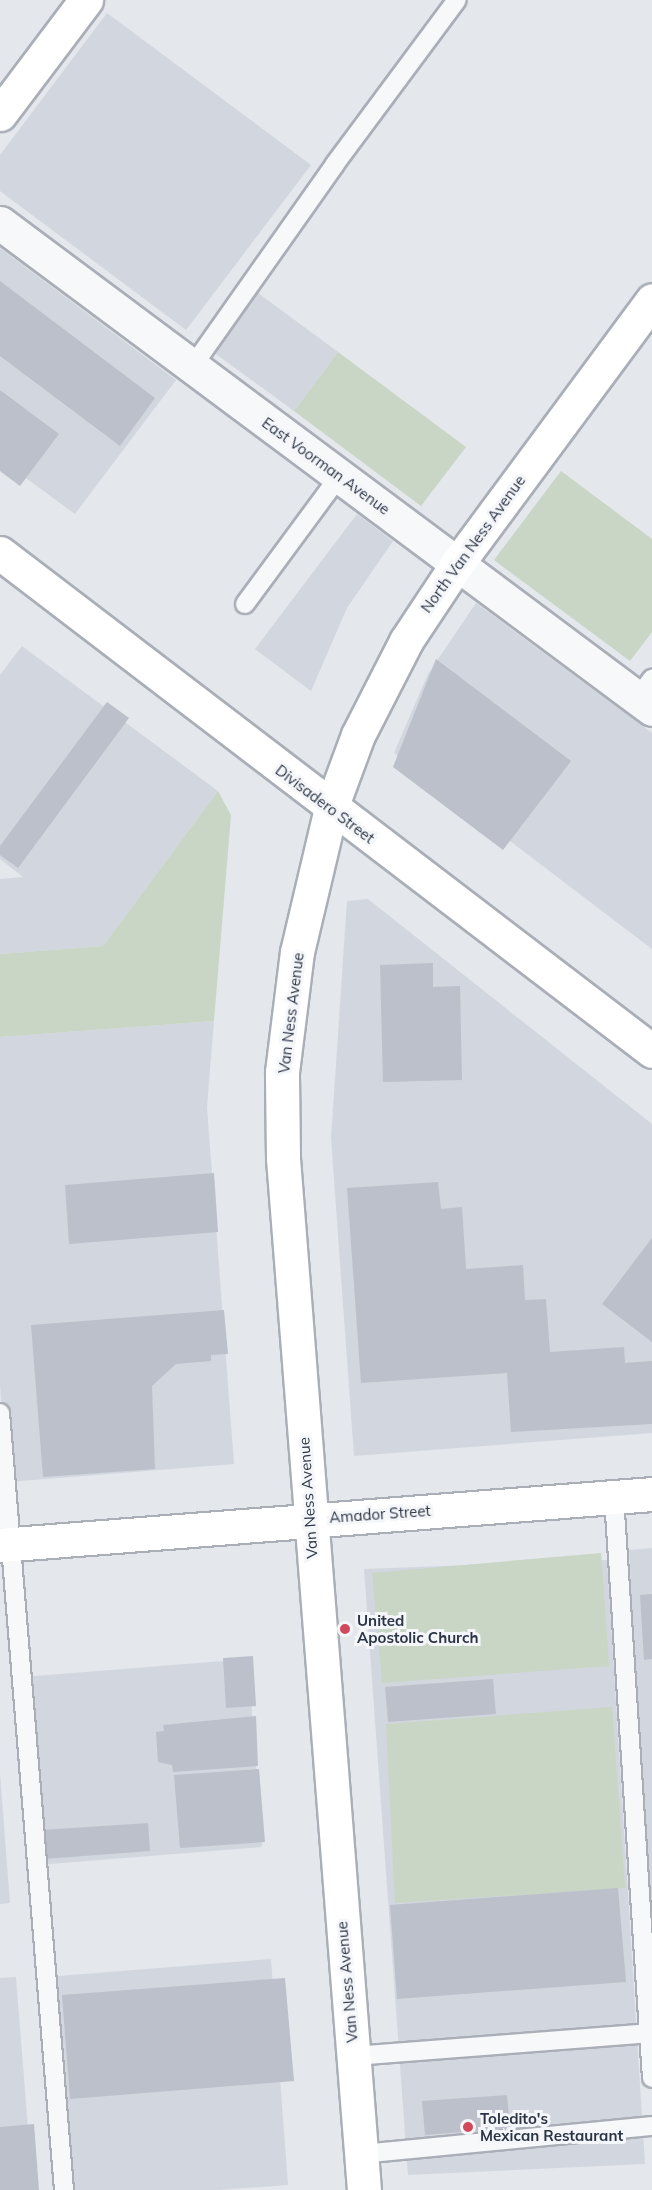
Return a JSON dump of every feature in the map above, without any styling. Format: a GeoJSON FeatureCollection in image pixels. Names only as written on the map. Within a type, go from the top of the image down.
{"type":"FeatureCollection","features":[{"type":"Feature","properties":{"kind":"main road"},"geometry":{"type":"LineString","coordinates":[[0,114],[86,0]]}},
{"type":"Feature","properties":{"kind":"main road","name":"North Van Ness Avenue"},"geometry":{"type":"LineString","coordinates":[[331,808],[358,735],[386,678],[457,564],[652,300]]}},
{"type":"Feature","properties":{"kind":"main road","name":"Divisadero Street"},"geometry":{"type":"LineString","coordinates":[[0,553],[331,808],[652,1050]]}},
{"type":"Feature","properties":{"kind":"main road","name":"Van Ness Avenue"},"geometry":{"type":"LineString","coordinates":[[331,808],[297,952],[282,1072],[283,1158],[309,1520],[364,2190]]}},
{"type":"Feature","properties":{"kind":"main road","name":"Amador Street"},"geometry":{"type":"LineString","coordinates":[[5,1544],[652,1494]]}},
{"type":"Feature","properties":{"kind":"street","name":"East Voorman Avenue"},"geometry":{"type":"LineString","coordinates":[[0,223],[457,564],[647,695]]}},
{"type":"Feature","properties":{"kind":"lane"},"geometry":{"type":"LineString","coordinates":[[192,367],[335,164],[457,0]]}},
{"type":"Feature","properties":{"kind":"lane"},"geometry":{"type":"LineString","coordinates":[[245,604],[340,475]]}},
{"type":"Feature","properties":{"kind":"lane"},"geometry":{"type":"LineString","coordinates":[[0,1413],[5,1544],[64,2190]]}},
{"type":"Feature","properties":{"kind":"lane"},"geometry":{"type":"LineString","coordinates":[[614,1497],[652,2078]]}},
{"type":"Feature","properties":{"kind":"lane"},"geometry":{"type":"LineString","coordinates":[[353,2056],[649,2033]]}},
{"type":"Feature","properties":{"kind":"lane"},"geometry":{"type":"LineString","coordinates":[[362,2154],[652,2126]]}},
{"type":"Feature","properties":{"kind":"shaded area"},"geometry":{"type":"Polygon","coordinates":[[[107,13],[311,165],[186,330],[0,191],[0,155],[107,13]]]}},
{"type":"Feature","properties":{"kind":"shaded area"},"geometry":{"type":"Polygon","coordinates":[[[0,248],[176,380],[75,514],[0,459],[0,248]]]}},
{"type":"Feature","properties":{"kind":"shaded area"},"geometry":{"type":"Polygon","coordinates":[[[254,290],[338,352],[294,411],[209,349],[254,290]]]}},
{"type":"Feature","properties":{"kind":"shaded area"},"geometry":{"type":"Polygon","coordinates":[[[357,514],[393,541],[347,608],[311,691],[255,649],[357,514]]]}},
{"type":"Feature","properties":{"kind":"shaded area"},"geometry":{"type":"Polygon","coordinates":[[[476,603],[652,733],[652,949],[394,753],[428,674],[476,603]]]}},
{"type":"Feature","properties":{"kind":"shaded area"},"geometry":{"type":"Polygon","coordinates":[[[22,646],[218,791],[103,946],[0,954],[0,879],[23,877],[0,859],[0,675],[22,646]]]}},
{"type":"Feature","properties":{"kind":"shaded area"},"geometry":{"type":"Polygon","coordinates":[[[368,899],[652,1124],[652,1433],[354,1456],[331,1138],[347,901],[368,899]]]}},
{"type":"Feature","properties":{"kind":"shaded area"},"geometry":{"type":"Polygon","coordinates":[[[214,1021],[207,1107],[234,1464],[8,1482],[0,1385],[0,1037],[214,1021]]]}},
{"type":"Feature","properties":{"kind":"shaded area"},"geometry":{"type":"Polygon","coordinates":[[[652,1548],[652,1999],[629,1550],[652,1548]]]}},
{"type":"Feature","properties":{"kind":"shaded area"},"geometry":{"type":"Polygon","coordinates":[[[607,1560],[645,2164],[408,2175],[364,1569],[607,1560]]]}},
{"type":"Feature","properties":{"kind":"shaded area"},"geometry":{"type":"Polygon","coordinates":[[[248,1659],[262,1847],[37,1865],[23,1677],[248,1659]]]}},
{"type":"Feature","properties":{"kind":"shaded area"},"geometry":{"type":"Polygon","coordinates":[[[0,1774],[10,1903],[0,1904],[0,1774]]]}},
{"type":"Feature","properties":{"kind":"shaded area"},"geometry":{"type":"Polygon","coordinates":[[[271,1959],[288,2185],[218,2190],[63,2190],[46,1977],[271,1959]]]}},
{"type":"Feature","properties":{"kind":"shaded area"},"geometry":{"type":"Polygon","coordinates":[[[16,1977],[28,2129],[0,2190],[0,1978],[16,1977]]]}},
{"type":"Feature","properties":{"kind":"green space"},"geometry":{"type":"Polygon","coordinates":[[[338,352],[466,447],[421,506],[294,411],[338,352]]]}},
{"type":"Feature","properties":{"kind":"green space"},"geometry":{"type":"Polygon","coordinates":[[[561,471],[652,539],[652,632],[630,661],[494,560],[561,471]]]}},
{"type":"Feature","properties":{"kind":"green space"},"geometry":{"type":"Polygon","coordinates":[[[218,791],[231,815],[214,1021],[0,1037],[0,954],[103,946],[218,791]]]}},
{"type":"Feature","properties":{"kind":"green space"},"geometry":{"type":"Polygon","coordinates":[[[601,1553],[609,1666],[382,1683],[372,1573],[601,1553]]]}},
{"type":"Feature","properties":{"kind":"green space"},"geometry":{"type":"Polygon","coordinates":[[[612,1707],[625,1888],[395,1903],[386,1724],[612,1707]]]}},
{"type":"Feature","properties":{"kind":"building"},"geometry":{"type":"Polygon","coordinates":[[[0,281],[155,398],[120,446],[0,356],[0,281]]]}},
{"type":"Feature","properties":{"kind":"building"},"geometry":{"type":"Polygon","coordinates":[[[0,390],[59,434],[20,486],[0,471],[0,390]]]}},
{"type":"Feature","properties":{"kind":"building"},"geometry":{"type":"Polygon","coordinates":[[[436,659],[571,761],[503,850],[393,767],[436,659]]]}},
{"type":"Feature","properties":{"kind":"building"},"geometry":{"type":"Polygon","coordinates":[[[107,702],[129,718],[18,868],[0,855],[0,846],[107,702]]]}},
{"type":"Feature","properties":{"kind":"building"},"geometry":{"type":"Polygon","coordinates":[[[433,963],[433,987],[460,986],[462,1080],[383,1082],[380,965],[433,963]]]}},
{"type":"Feature","properties":{"kind":"building"},"geometry":{"type":"Polygon","coordinates":[[[214,1173],[218,1232],[69,1244],[65,1185],[214,1173]]]}},
{"type":"Feature","properties":{"kind":"building"},"geometry":{"type":"Polygon","coordinates":[[[438,1182],[441,1209],[462,1207],[466,1269],[523,1265],[525,1300],[546,1299],[550,1352],[624,1347],[625,1363],[652,1361],[652,1424],[511,1432],[507,1373],[361,1383],[347,1188],[438,1182]]]}},
{"type":"Feature","properties":{"kind":"building"},"geometry":{"type":"Polygon","coordinates":[[[652,1238],[652,1342],[602,1304],[652,1238]]]}},
{"type":"Feature","properties":{"kind":"building"},"geometry":{"type":"Polygon","coordinates":[[[224,1310],[228,1354],[211,1355],[211,1361],[176,1364],[152,1386],[155,1469],[43,1477],[31,1325],[224,1310]]]}},
{"type":"Feature","properties":{"kind":"building"},"geometry":{"type":"Polygon","coordinates":[[[652,1594],[652,1659],[644,1660],[640,1595],[652,1594]]]}},
{"type":"Feature","properties":{"kind":"building"},"geometry":{"type":"Polygon","coordinates":[[[253,1656],[256,1706],[226,1708],[223,1658],[253,1656]]]}},
{"type":"Feature","properties":{"kind":"building"},"geometry":{"type":"Polygon","coordinates":[[[493,1679],[496,1714],[388,1722],[385,1687],[493,1679]]]}},
{"type":"Feature","properties":{"kind":"building"},"geometry":{"type":"Polygon","coordinates":[[[256,1716],[258,1766],[173,1772],[172,1765],[158,1762],[156,1732],[164,1731],[163,1725],[256,1716]]]}},
{"type":"Feature","properties":{"kind":"building"},"geometry":{"type":"Polygon","coordinates":[[[259,1769],[265,1842],[180,1848],[174,1775],[259,1769]]]}},
{"type":"Feature","properties":{"kind":"building"},"geometry":{"type":"Polygon","coordinates":[[[148,1823],[150,1851],[44,1859],[42,1830],[148,1823]]]}},
{"type":"Feature","properties":{"kind":"building"},"geometry":{"type":"Polygon","coordinates":[[[618,1888],[626,1982],[397,1999],[390,1905],[618,1888]]]}},
{"type":"Feature","properties":{"kind":"building"},"geometry":{"type":"Polygon","coordinates":[[[285,1978],[294,2081],[70,2099],[62,1995],[285,1978]]]}},
{"type":"Feature","properties":{"kind":"building"},"geometry":{"type":"Polygon","coordinates":[[[507,2095],[510,2128],[425,2135],[422,2101],[507,2095]]]}},
{"type":"Feature","properties":{"kind":"building"},"geometry":{"type":"Polygon","coordinates":[[[34,2124],[39,2190],[0,2190],[0,2127],[34,2124]]]}},
{"type":"Feature","properties":{"kind":"place","name":"United Apostolic Church"},"geometry":{"type":"Point","coordinates":[345,1629]}},
{"type":"Feature","properties":{"kind":"place","name":"Toledito's Mexican Restaurant"},"geometry":{"type":"Point","coordinates":[468,2127]}}]}
